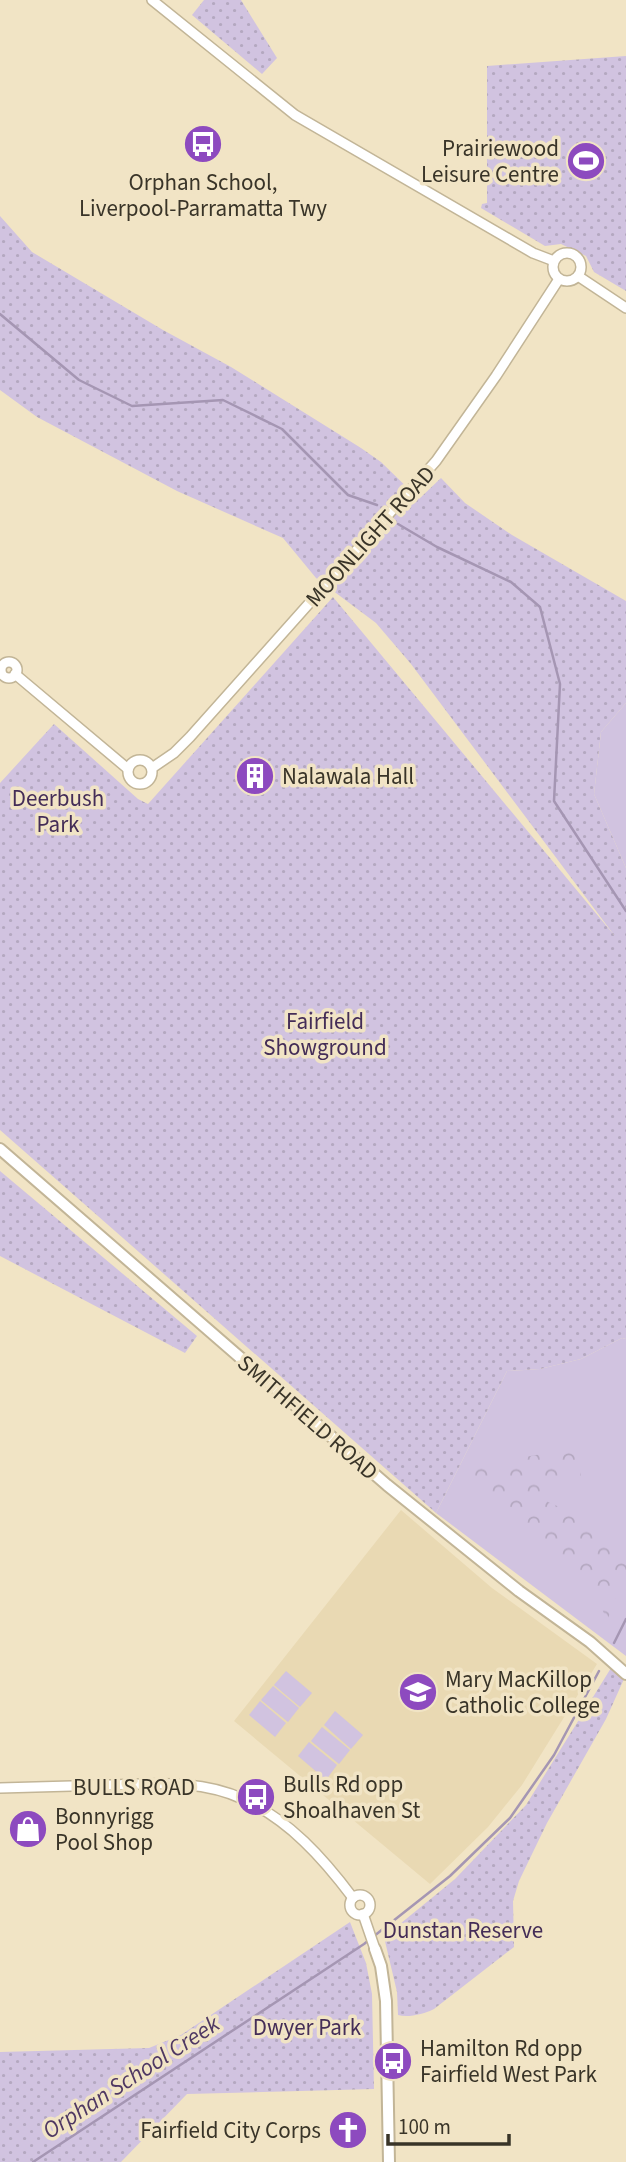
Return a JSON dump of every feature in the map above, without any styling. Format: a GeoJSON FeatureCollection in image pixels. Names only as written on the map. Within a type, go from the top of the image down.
{"type":"FeatureCollection","features":[{"type":"Feature","properties":{"kind":"main road","name":"SMITHFIELD ROAD"},"geometry":{"type":"LineString","coordinates":[[0,1149],[387,1485],[519,1591],[590,1642],[626,1674]]}},
{"type":"Feature","properties":{"kind":"main road"},"geometry":{"type":"LineString","coordinates":[[375,1949],[381,1966],[386,2001],[389,2162]]}},
{"type":"Feature","properties":{"kind":"street"},"geometry":{"type":"LineString","coordinates":[[152,0],[295,115],[522,247],[554,261]]}},
{"type":"Feature","properties":{"kind":"street"},"geometry":{"type":"LineString","coordinates":[[563,253],[575,255],[580,262],[578,276],[571,281],[559,279],[554,273],[554,261],[563,253]]}},
{"type":"Feature","properties":{"kind":"street"},"geometry":{"type":"LineString","coordinates":[[578,276],[626,308]]}},
{"type":"Feature","properties":{"kind":"street","name":"MOONLIGHT ROAD"},"geometry":{"type":"LineString","coordinates":[[152,768],[174,753],[190,737],[436,461],[559,279]]}},
{"type":"Feature","properties":{"kind":"street"},"geometry":{"type":"LineString","coordinates":[[2,662],[13,663],[16,667],[15,674],[2,677],[2,662]]}},
{"type":"Feature","properties":{"kind":"street"},"geometry":{"type":"LineString","coordinates":[[15,674],[128,769],[130,779],[140,785],[150,779],[152,768],[145,761],[137,760],[128,769]]}},
{"type":"Feature","properties":{"kind":"street","name":"BULLS ROAD"},"geometry":{"type":"LineString","coordinates":[[0,1788],[171,1785],[219,1790],[262,1809],[304,1841],[327,1863],[353,1898]]}},
{"type":"Feature","properties":{"kind":"street"},"geometry":{"type":"LineString","coordinates":[[362,1895],[367,1899],[369,1908],[363,1914],[356,1914],[351,1910],[353,1898],[362,1895]]}},
{"type":"Feature","properties":{"kind":"street"},"geometry":{"type":"LineString","coordinates":[[363,1914],[375,1949]]}},
{"type":"Feature","properties":{"kind":"shaded area","name":"Mary MacKillop Catholic College"},"geometry":{"type":"Polygon","coordinates":[[[401,1510],[492,1588],[597,1664],[522,1785],[488,1827],[430,1884],[234,1721],[401,1510]]]}},
{"type":"Feature","properties":{"kind":"green space"},"geometry":{"type":"Polygon","coordinates":[[[204,0],[241,0],[277,58],[262,74],[192,15],[204,0]]]}},
{"type":"Feature","properties":{"kind":"green space"},"geometry":{"type":"Polygon","coordinates":[[[626,56],[626,291],[594,272],[586,256],[561,244],[545,246],[481,208],[482,204],[487,203],[487,66],[626,56]]]}},
{"type":"Feature","properties":{"kind":"green space","name":"Fairfield Showground"},"geometry":{"type":"Polygon","coordinates":[[[0,216],[32,252],[231,367],[361,448],[381,462],[419,499],[441,478],[465,503],[512,535],[626,601],[626,703],[601,732],[594,794],[626,868],[626,1339],[622,1338],[581,1359],[540,1369],[507,1371],[436,1513],[0,1130],[0,783],[54,724],[138,799],[148,804],[333,597],[614,935],[411,664],[376,623],[316,578],[283,538],[177,491],[37,417],[0,390],[0,216]]]}},
{"type":"Feature","properties":{"kind":"green space"},"geometry":{"type":"Polygon","coordinates":[[[626,703],[626,868],[594,794],[601,732],[626,703]]]}},
{"type":"Feature","properties":{"kind":"green space"},"geometry":{"type":"Polygon","coordinates":[[[0,1171],[197,1336],[185,1353],[0,1256],[0,1171]]]}},
{"type":"Feature","properties":{"kind":"green space"},"geometry":{"type":"Polygon","coordinates":[[[622,1338],[626,1339],[626,1656],[436,1513],[507,1371],[540,1369],[581,1359],[622,1338]]]}},
{"type":"Feature","properties":{"kind":"green space"},"geometry":{"type":"Polygon","coordinates":[[[575,1448],[581,1476],[542,1481],[548,1502],[582,1517],[626,1552],[626,1569],[607,1621],[592,1584],[478,1493],[469,1467],[575,1448]]]}},
{"type":"Feature","properties":{"kind":"green space","name":"Dunstan Reserve"},"geometry":{"type":"Polygon","coordinates":[[[611,1668],[624,1679],[606,1719],[547,1823],[519,1881],[513,1901],[514,1947],[434,2009],[416,2015],[398,2015],[397,1992],[384,1937],[455,1879],[526,1805],[611,1668]]]}},
{"type":"Feature","properties":{"kind":"green space"},"geometry":{"type":"Polygon","coordinates":[[[286,1671],[312,1693],[300,1707],[274,1685],[286,1671]]]}},
{"type":"Feature","properties":{"kind":"green space"},"geometry":{"type":"Polygon","coordinates":[[[273,1686],[299,1708],[288,1722],[261,1700],[273,1686]]]}},
{"type":"Feature","properties":{"kind":"green space"},"geometry":{"type":"Polygon","coordinates":[[[260,1701],[286,1723],[275,1737],[249,1715],[260,1701]]]}},
{"type":"Feature","properties":{"kind":"green space"},"geometry":{"type":"Polygon","coordinates":[[[335,1711],[363,1735],[351,1749],[324,1725],[335,1711]]]}},
{"type":"Feature","properties":{"kind":"green space"},"geometry":{"type":"Polygon","coordinates":[[[322,1727],[350,1750],[339,1764],[311,1741],[322,1727]]]}},
{"type":"Feature","properties":{"kind":"green space"},"geometry":{"type":"Polygon","coordinates":[[[309,1742],[337,1765],[326,1780],[298,1756],[309,1742]]]}},
{"type":"Feature","properties":{"kind":"green space","name":"Dwyer Park"},"geometry":{"type":"Polygon","coordinates":[[[350,1922],[366,1963],[372,1994],[374,2089],[187,2094],[121,2162],[0,2162],[0,2052],[149,2048],[181,2035],[350,1922]]]}},
{"type":"Feature","properties":{"kind":"waterway","name":"Orphan School Creek"},"geometry":{"type":"LineString","coordinates":[[0,314],[79,380],[132,406],[223,400],[282,429],[348,495],[377,505]]}},
{"type":"Feature","properties":{"kind":"waterway","name":"Orphan School Creek"},"geometry":{"type":"LineString","coordinates":[[398,524],[437,547],[511,582],[540,607],[560,684],[554,801],[626,911]]}},
{"type":"Feature","properties":{"kind":"waterway","name":"Orphan School Creek"},"geometry":{"type":"LineString","coordinates":[[614,1643],[626,1619]]}},
{"type":"Feature","properties":{"kind":"waterway","name":"Orphan School Creek"},"geometry":{"type":"LineString","coordinates":[[33,2162],[364,1944],[450,1876],[510,1818],[554,1755],[599,1671]]}},
{"type":"Feature","properties":{"kind":"place","name":"Orphan School, Liverpool-Parramatta Twy"},"geometry":{"type":"Point","coordinates":[203,144]}},
{"type":"Feature","properties":{"kind":"place","name":"Prairiewood Leisure Centre"},"geometry":{"type":"Point","coordinates":[586,161]}},
{"type":"Feature","properties":{"kind":"place","name":"Nalawala Hall"},"geometry":{"type":"Point","coordinates":[255,776]}},
{"type":"Feature","properties":{"kind":"place","name":"Mary MacKillop Catholic College"},"geometry":{"type":"Point","coordinates":[418,1692]}},
{"type":"Feature","properties":{"kind":"place","name":"Bulls Rd opp Shoalhaven St"},"geometry":{"type":"Point","coordinates":[256,1797]}},
{"type":"Feature","properties":{"kind":"place","name":"Bonnyrigg Pool Shop"},"geometry":{"type":"Point","coordinates":[28,1829]}},
{"type":"Feature","properties":{"kind":"place","name":"Hamilton Rd opp Fairfield West Park"},"geometry":{"type":"Point","coordinates":[393,2061]}},
{"type":"Feature","properties":{"kind":"place","name":"Fairfield City Corps"},"geometry":{"type":"Point","coordinates":[348,2130]}},
{"type":"Feature","properties":{"kind":"park label","name":"Deerbush Park"},"geometry":{"type":"Point","coordinates":[58,811]}}]}
